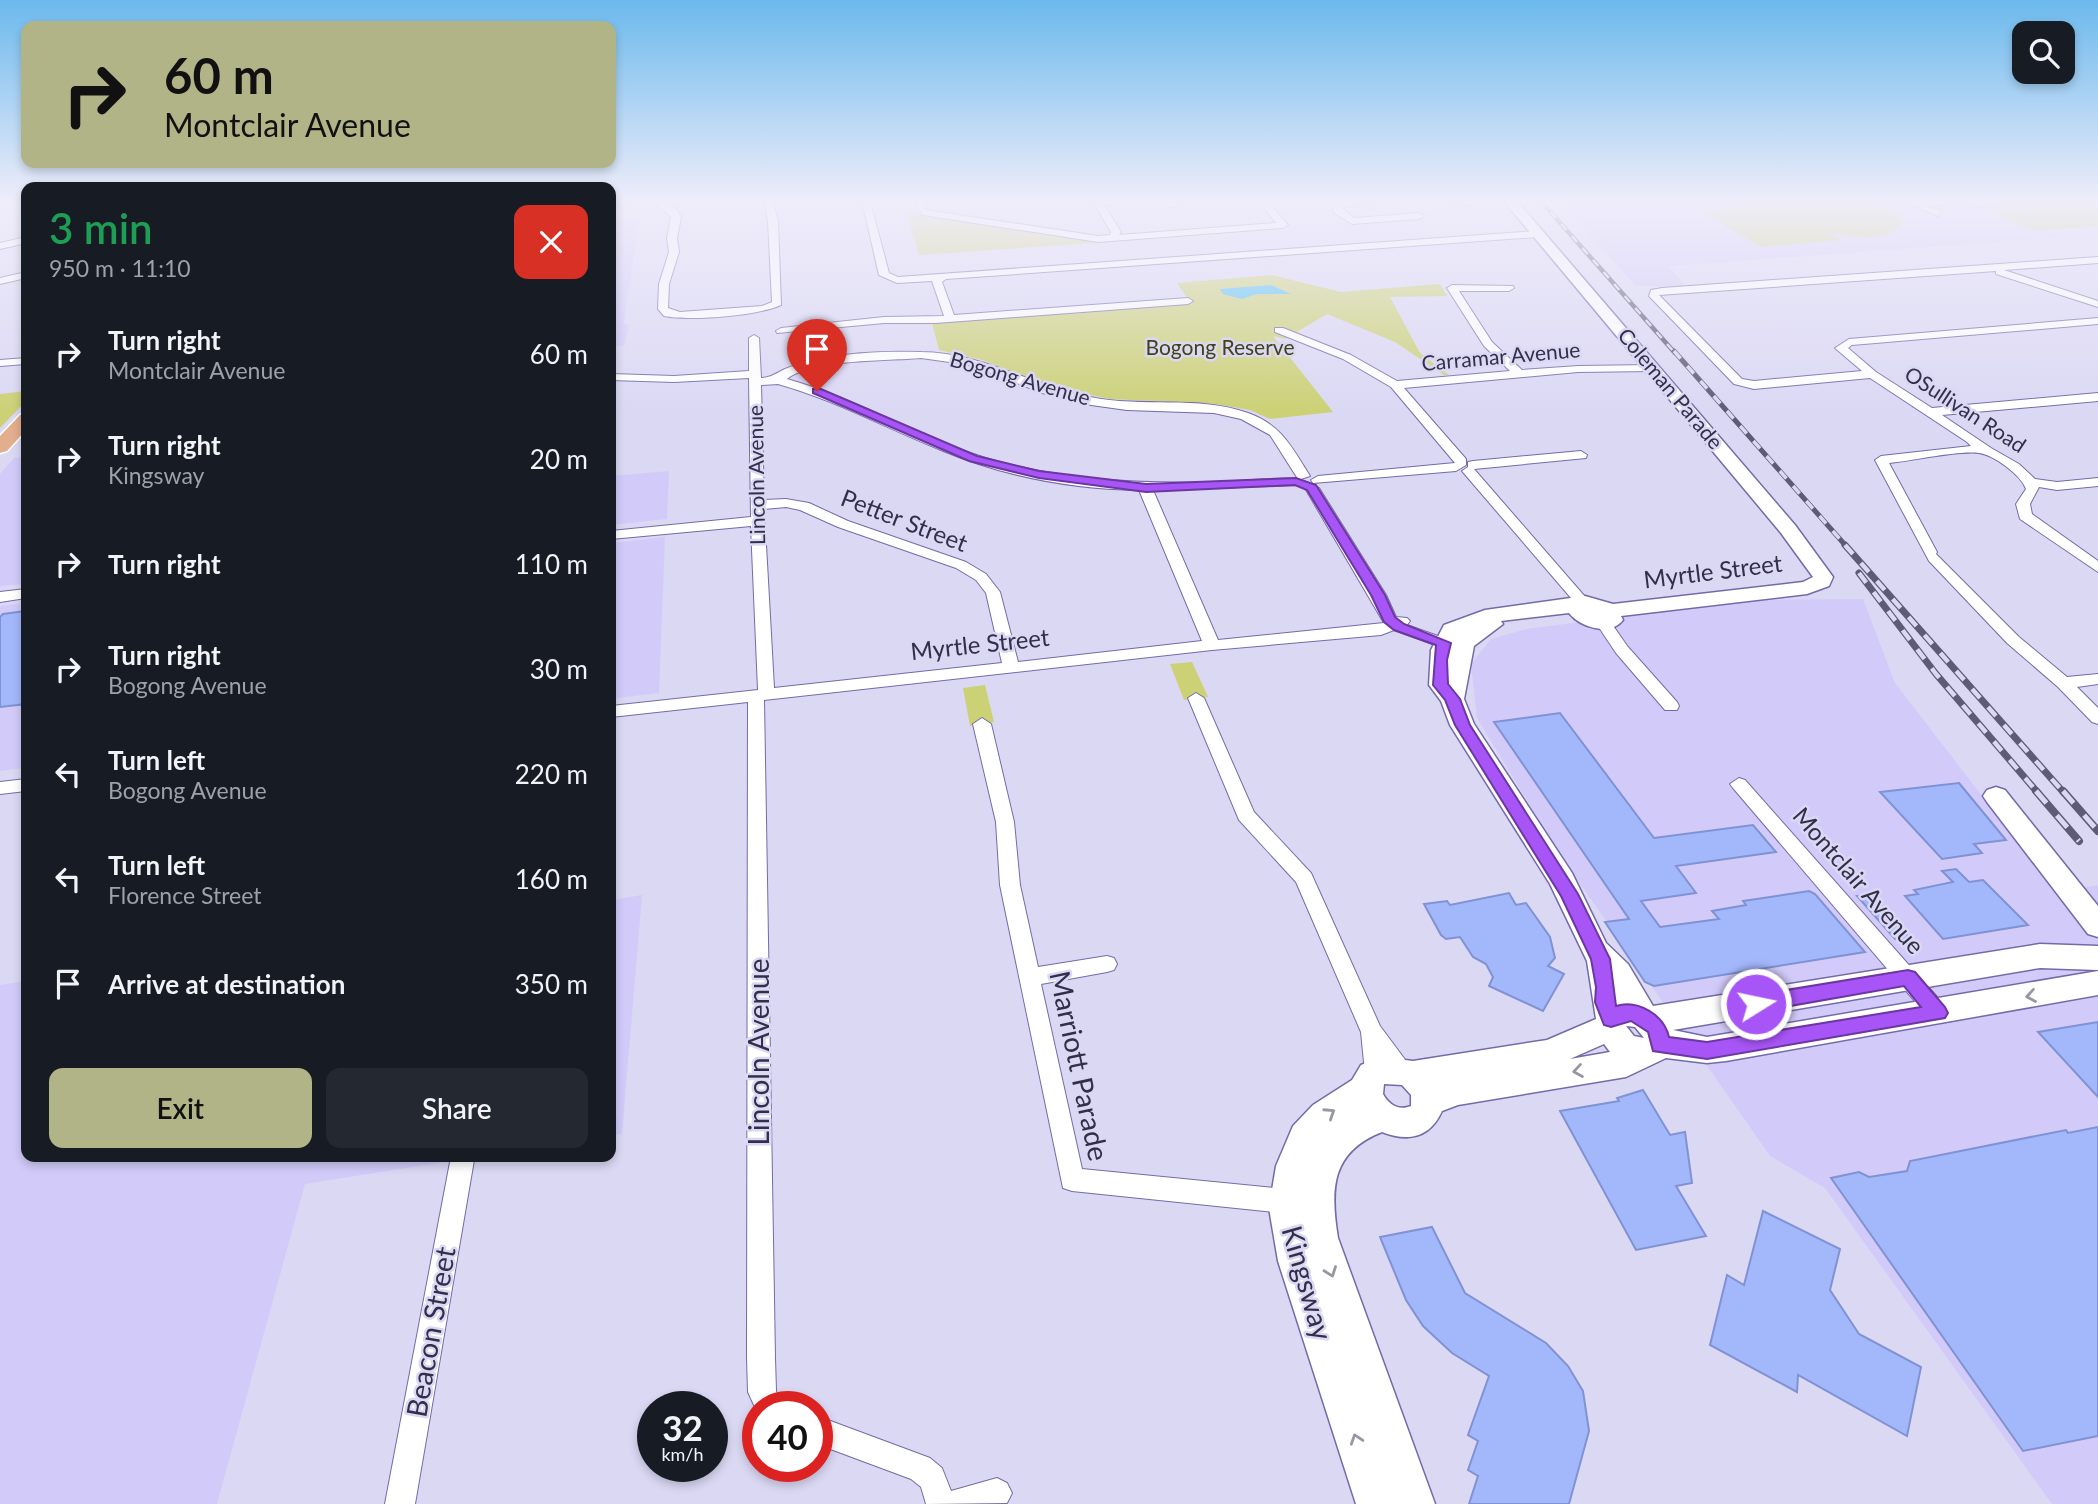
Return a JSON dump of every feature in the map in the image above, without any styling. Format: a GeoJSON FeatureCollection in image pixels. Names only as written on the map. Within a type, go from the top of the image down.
{"type":"FeatureCollection","features":[{"type":"Feature","properties":{"kind":"main road"},"geometry":{"type":"LineString","coordinates":[[0,447],[21,427]]}},
{"type":"Feature","properties":{"kind":"street"},"geometry":{"type":"LineString","coordinates":[[668,270],[664,284],[663,309],[668,314],[773,307],[777,303],[775,270]]}},
{"type":"Feature","properties":{"kind":"street"},"geometry":{"type":"LineString","coordinates":[[883,270],[884,275],[897,280],[1045,270]]}},
{"type":"Feature","properties":{"kind":"street","name":"Coleman Parade"},"geometry":{"type":"LineString","coordinates":[[1569,270],[1816,564],[1822,572],[1822,582]]}},
{"type":"Feature","properties":{"kind":"street"},"geometry":{"type":"LineString","coordinates":[[1872,374],[1754,385],[1738,382],[1654,296],[1655,292],[1973,270]]}},
{"type":"Feature","properties":{"kind":"street"},"geometry":{"type":"LineString","coordinates":[[1994,270],[2098,304]]}},
{"type":"Feature","properties":{"kind":"street"},"geometry":{"type":"LineString","coordinates":[[938,278],[950,318]]}},
{"type":"Feature","properties":{"kind":"street"},"geometry":{"type":"LineString","coordinates":[[1509,288],[1452,288],[1488,344],[1518,373]]}},
{"type":"Feature","properties":{"kind":"street"},"geometry":{"type":"LineString","coordinates":[[781,331],[884,320],[950,318],[1188,301]]}},
{"type":"Feature","properties":{"kind":"street","name":"OSullivan Road"},"geometry":{"type":"LineString","coordinates":[[2098,321],[1843,345],[1841,348],[1872,374],[1970,439],[1979,449],[1999,457],[2031,482],[2031,495],[2023,504],[2025,516],[2055,540],[2098,568]]}},
{"type":"Feature","properties":{"kind":"street"},"geometry":{"type":"LineString","coordinates":[[1279,330],[1348,357],[1395,385],[1465,466],[1580,608]]}},
{"type":"Feature","properties":{"kind":"street","name":"Lincoln Avenue"},"geometry":{"type":"LineString","coordinates":[[754,338],[761,695],[762,1391]]}},
{"type":"Feature","properties":{"kind":"street","name":"Bogong Avenue"},"geometry":{"type":"LineString","coordinates":[[616,377],[778,380],[788,372],[819,363],[920,355],[974,362],[1046,390],[1091,401],[1127,406],[1214,409],[1245,416],[1275,432],[1395,620]]}},
{"type":"Feature","properties":{"kind":"street"},"geometry":{"type":"LineString","coordinates":[[0,363],[21,361]]}},
{"type":"Feature","properties":{"kind":"street","name":"Carramar Avenue"},"geometry":{"type":"LineString","coordinates":[[1395,385],[1518,373],[1652,368]]}},
{"type":"Feature","properties":{"kind":"street"},"geometry":{"type":"LineString","coordinates":[[778,380],[836,397],[973,458],[1039,474],[1146,488],[1307,481],[1581,455]]}},
{"type":"Feature","properties":{"kind":"street"},"geometry":{"type":"LineString","coordinates":[[1930,412],[2098,397]]}},
{"type":"Feature","properties":{"kind":"street"},"geometry":{"type":"LineString","coordinates":[[1979,449],[1881,460],[1932,555],[2013,640],[2064,683],[2098,718]]}},
{"type":"Feature","properties":{"kind":"street"},"geometry":{"type":"LineString","coordinates":[[2031,482],[2057,486],[2098,482]]}},
{"type":"Feature","properties":{"kind":"street"},"geometry":{"type":"LineString","coordinates":[[1146,488],[1154,513],[1212,645]]}},
{"type":"Feature","properties":{"kind":"street","name":"Petter Street"},"geometry":{"type":"LineString","coordinates":[[616,534],[757,513],[786,503],[804,506],[843,524],[961,565],[981,577],[993,592],[1011,667]]}},
{"type":"Feature","properties":{"kind":"street","name":"Myrtle Street"},"geometry":{"type":"LineString","coordinates":[[1606,617],[1807,588],[1822,582]]}},
{"type":"Feature","properties":{"kind":"street"},"geometry":{"type":"LineString","coordinates":[[0,597],[21,595]]}},
{"type":"Feature","properties":{"kind":"street"},"geometry":{"type":"LineString","coordinates":[[1395,620],[1450,644],[1490,625],[1580,608],[1606,617],[1622,650],[1671,706]]}},
{"type":"Feature","properties":{"kind":"street","name":"Myrtle Street"},"geometry":{"type":"LineString","coordinates":[[616,711],[1212,645],[1381,630],[1395,620]]}},
{"type":"Feature","properties":{"kind":"street"},"geometry":{"type":"LineString","coordinates":[[1450,644],[1458,687],[1452,699],[1462,725],[1562,880],[1601,959],[1606,987],[1604,1002],[1610,1024]]}},
{"type":"Feature","properties":{"kind":"street"},"geometry":{"type":"LineString","coordinates":[[2064,683],[2098,678]]}},
{"type":"Feature","properties":{"kind":"street"},"geometry":{"type":"LineString","coordinates":[[1196,698],[1246,815],[1304,878],[1394,1087]]}},
{"type":"Feature","properties":{"kind":"street","name":"Marriott Parade"},"geometry":{"type":"LineString","coordinates":[[982,724],[1005,822],[1010,885],[1072,1180],[1302,1203]]}},
{"type":"Feature","properties":{"kind":"street","name":"Montclair Avenue"},"geometry":{"type":"LineString","coordinates":[[1738,784],[1938,1013]]}},
{"type":"Feature","properties":{"kind":"street"},"geometry":{"type":"LineString","coordinates":[[0,788],[21,786]]}},
{"type":"Feature","properties":{"kind":"street"},"geometry":{"type":"LineString","coordinates":[[1996,796],[2098,926]]}},
{"type":"Feature","properties":{"kind":"street","name":"Kingsway"},"geometry":{"type":"LineString","coordinates":[[1394,1087],[1458,1091],[1626,1063],[1648,1033],[1677,1017],[2040,956],[2098,958]]}},
{"type":"Feature","properties":{"kind":"street"},"geometry":{"type":"LineString","coordinates":[[2057,956],[2092,985]]}},
{"type":"Feature","properties":{"kind":"street"},"geometry":{"type":"LineString","coordinates":[[1601,959],[1618,972],[1648,1033]]}},
{"type":"Feature","properties":{"kind":"street"},"geometry":{"type":"LineString","coordinates":[[1030,976],[1107,964]]}},
{"type":"Feature","properties":{"kind":"street","name":"Kingsway"},"geometry":{"type":"LineString","coordinates":[[1414,1504],[1324,1252],[1302,1203],[1293,1166],[1305,1138],[1324,1115],[1394,1087],[1549,1053],[1610,1024],[1627,1012],[1648,1033],[1707,1050],[2092,985]]}},
{"type":"Feature","properties":{"kind":"street","name":"Beacon Street"},"geometry":{"type":"LineString","coordinates":[[400,1504],[462,1162]]}},
{"type":"Feature","properties":{"kind":"street","name":"Kingsway"},"geometry":{"type":"LineString","coordinates":[[1302,1203],[1296,1261],[1377,1504]]}},
{"type":"Feature","properties":{"kind":"street"},"geometry":{"type":"LineString","coordinates":[[833,1436],[920,1468],[932,1478],[941,1504]]}},
{"type":"Feature","properties":{"kind":"street"},"geometry":{"type":"LineString","coordinates":[[956,1504],[997,1493]]}},
{"type":"Feature","properties":{"kind":"shaded area"},"geometry":{"type":"Polygon","coordinates":[[[616,270],[632,270],[624,323],[629,326],[624,346],[616,347],[616,270]]]}},
{"type":"Feature","properties":{"kind":"shaded area"},"geometry":{"type":"Polygon","coordinates":[[[1622,270],[1672,270],[1686,286],[1636,286],[1622,270]]]}},
{"type":"Feature","properties":{"kind":"shaded area"},"geometry":{"type":"Polygon","coordinates":[[[21,457],[21,584],[0,586],[0,474],[14,458],[21,457]]]}},
{"type":"Feature","properties":{"kind":"shaded area"},"geometry":{"type":"Polygon","coordinates":[[[669,471],[667,519],[616,524],[616,476],[669,471]]]}},
{"type":"Feature","properties":{"kind":"shaded area"},"geometry":{"type":"Polygon","coordinates":[[[665,537],[659,693],[616,698],[616,542],[665,537]]]}},
{"type":"Feature","properties":{"kind":"shaded area"},"geometry":{"type":"Polygon","coordinates":[[[1863,599],[1895,683],[2057,893],[2098,885],[2098,1504],[2052,1504],[1825,1188],[1770,1156],[1560,855],[1477,718],[1471,664],[1491,639],[1526,629],[1750,600],[1863,599]]]}},
{"type":"Feature","properties":{"kind":"shaded area"},"geometry":{"type":"Polygon","coordinates":[[[21,604],[21,769],[0,771],[0,606],[21,604]]]}},
{"type":"Feature","properties":{"kind":"shaded area"},"geometry":{"type":"Polygon","coordinates":[[[642,895],[622,1134],[616,1135],[616,899],[642,895]]]}},
{"type":"Feature","properties":{"kind":"shaded area"},"geometry":{"type":"Polygon","coordinates":[[[21,982],[21,1162],[444,1162],[305,1184],[217,1504],[0,1504],[0,985],[21,982]]]}},
{"type":"Feature","properties":{"kind":"green space","name":"Bogong Reserve"},"geometry":{"type":"Polygon","coordinates":[[[1272,275],[1341,292],[1440,284],[1447,296],[1390,297],[1420,353],[1449,375],[1444,375],[1395,342],[1327,314],[1285,339],[1273,336],[1333,412],[1270,419],[1250,410],[1216,404],[1110,399],[1051,387],[982,360],[939,350],[932,323],[1190,302],[1177,283],[1272,275]]]}},
{"type":"Feature","properties":{"kind":"green space"},"geometry":{"type":"Polygon","coordinates":[[[21,392],[21,406],[0,428],[0,394],[21,392]]]}},
{"type":"Feature","properties":{"kind":"green space"},"geometry":{"type":"Polygon","coordinates":[[[1192,662],[1208,697],[1184,700],[1170,664],[1192,662]]]}},
{"type":"Feature","properties":{"kind":"green space"},"geometry":{"type":"Polygon","coordinates":[[[985,685],[994,722],[970,726],[963,688],[985,685]]]}},
{"type":"Feature","properties":{"kind":"water"},"geometry":{"type":"Polygon","coordinates":[[[1271,285],[1291,294],[1256,294],[1242,299],[1223,294],[1220,289],[1271,285]]]}},
{"type":"Feature","properties":{"kind":"building"},"geometry":{"type":"Polygon","coordinates":[[[21,612],[21,705],[0,707],[0,617],[3,614],[21,612]]]}},
{"type":"Feature","properties":{"kind":"building"},"geometry":{"type":"Polygon","coordinates":[[[1560,713],[1654,838],[1753,825],[1776,852],[1676,866],[1696,893],[1641,901],[1660,927],[1719,919],[1712,911],[1746,905],[1743,901],[1809,891],[1815,894],[1865,952],[1654,986],[1645,982],[1605,922],[1629,919],[1494,722],[1560,713]]]}},
{"type":"Feature","properties":{"kind":"building"},"geometry":{"type":"Polygon","coordinates":[[[1959,783],[2006,840],[1974,844],[1982,853],[1942,859],[1880,792],[1959,783]]]}},
{"type":"Feature","properties":{"kind":"building"},"geometry":{"type":"Polygon","coordinates":[[[1956,869],[1969,882],[1983,880],[2028,925],[1943,939],[1905,896],[1918,894],[1914,890],[1953,882],[1942,871],[1956,869]]]}},
{"type":"Feature","properties":{"kind":"building"},"geometry":{"type":"Polygon","coordinates":[[[1509,893],[1516,905],[1526,903],[1550,937],[1555,958],[1548,966],[1564,974],[1543,1011],[1489,986],[1493,977],[1486,964],[1473,957],[1460,937],[1446,939],[1441,935],[1424,904],[1447,901],[1450,905],[1509,893]]]}},
{"type":"Feature","properties":{"kind":"building"},"geometry":{"type":"Polygon","coordinates":[[[1871,894],[1920,950],[1895,939],[1857,896],[1871,894]]]}},
{"type":"Feature","properties":{"kind":"building"},"geometry":{"type":"Polygon","coordinates":[[[2098,1022],[2098,1097],[2038,1032],[2098,1022]]]}},
{"type":"Feature","properties":{"kind":"building"},"geometry":{"type":"Polygon","coordinates":[[[1643,1090],[1670,1135],[1685,1132],[1692,1183],[1676,1186],[1706,1236],[1636,1250],[1560,1111],[1619,1101],[1617,1098],[1643,1090]]]}},
{"type":"Feature","properties":{"kind":"building"},"geometry":{"type":"Polygon","coordinates":[[[2098,1127],[2098,1436],[2023,1451],[1831,1178],[1859,1172],[1869,1177],[1907,1171],[1910,1161],[2066,1130],[2068,1133],[2098,1127]]]}},
{"type":"Feature","properties":{"kind":"building"},"geometry":{"type":"Polygon","coordinates":[[[1763,1211],[1840,1249],[1830,1290],[1859,1334],[1921,1367],[1907,1436],[1798,1375],[1797,1392],[1710,1345],[1727,1275],[1744,1285],[1763,1211]]]}},
{"type":"Feature","properties":{"kind":"building"},"geometry":{"type":"Polygon","coordinates":[[[1432,1227],[1465,1293],[1546,1343],[1568,1366],[1583,1391],[1589,1431],[1569,1504],[1469,1504],[1478,1476],[1468,1470],[1478,1441],[1468,1435],[1489,1376],[1452,1353],[1423,1326],[1406,1300],[1380,1237],[1432,1227]]]}},
{"type":"Feature","properties":{"kind":"railway"},"geometry":{"type":"LineString","coordinates":[[1602,270],[1675,353]]}},
{"type":"Feature","properties":{"kind":"railway"},"geometry":{"type":"LineString","coordinates":[[1674,351],[1846,546]]}},
{"type":"Feature","properties":{"kind":"railway"},"geometry":{"type":"LineString","coordinates":[[1845,545],[2064,793]]}},
{"type":"Feature","properties":{"kind":"railway"},"geometry":{"type":"LineString","coordinates":[[1859,573],[1936,674],[2038,793]]}},
{"type":"Feature","properties":{"kind":"railway"},"geometry":{"type":"LineString","coordinates":[[2036,791],[2079,841]]}},
{"type":"Feature","properties":{"kind":"railway"},"geometry":{"type":"LineString","coordinates":[[2063,791],[2098,831]]}},
{"type":"Feature","properties":{"kind":"route"},"geometry":{"type":"LineString","coordinates":[[817,391],[874,414],[920,438],[973,458],[1039,474],[1146,488],[1296,482],[1303,487],[1312,488],[1378,595],[1389,619],[1399,627],[1443,643],[1440,660],[1441,685],[1452,699],[1462,725],[1562,880],[1579,920],[1601,959],[1606,987],[1604,1002],[1611,1019],[1620,1012],[1642,1015],[1657,1027],[1661,1044],[1707,1050],[1938,1013],[1908,978],[1756,1004]]}}]}
